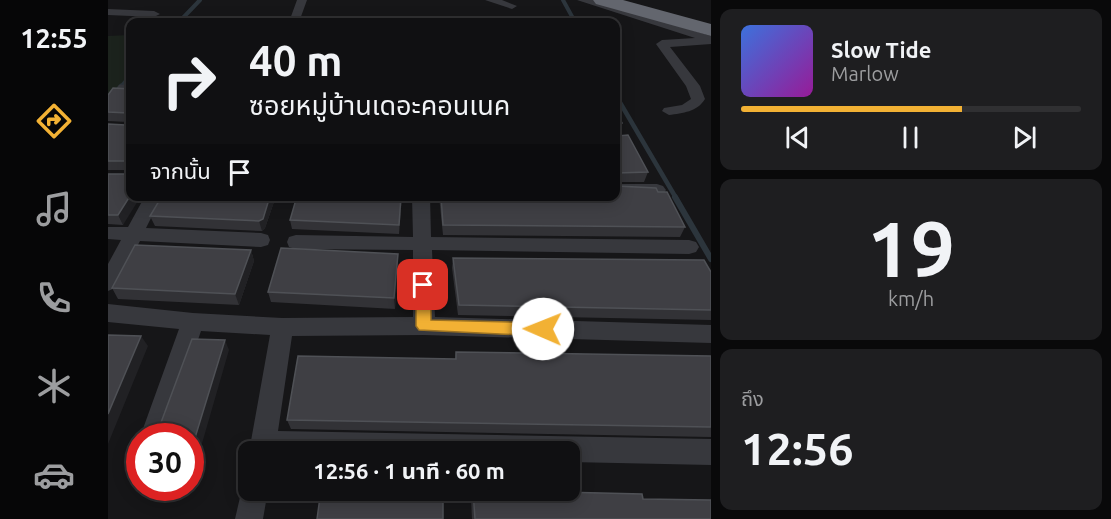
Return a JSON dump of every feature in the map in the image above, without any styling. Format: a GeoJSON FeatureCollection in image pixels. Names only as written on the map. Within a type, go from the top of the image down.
{"type":"FeatureCollection","features":[{"type":"Feature","properties":{"kind":"highway"},"geometry":{"type":"LineString","coordinates":[[603,0],[711,31]]}},
{"type":"Feature","properties":{"kind":"highway"},"geometry":{"type":"LineString","coordinates":[[662,0],[711,13]]}},
{"type":"Feature","properties":{"kind":"street"},"geometry":{"type":"LineString","coordinates":[[490,0],[512,6]]}},
{"type":"Feature","properties":{"kind":"street"},"geometry":{"type":"LineString","coordinates":[[582,0],[711,39]]}},
{"type":"Feature","properties":{"kind":"street"},"geometry":{"type":"LineString","coordinates":[[598,0],[711,31]]}},
{"type":"Feature","properties":{"kind":"street"},"geometry":{"type":"LineString","coordinates":[[109,13],[154,14]]}},
{"type":"Feature","properties":{"kind":"street"},"geometry":{"type":"LineString","coordinates":[[669,111],[689,107],[698,99],[693,86],[662,44],[711,39]]}},
{"type":"Feature","properties":{"kind":"street"},"geometry":{"type":"LineString","coordinates":[[620,189],[657,190]]}},
{"type":"Feature","properties":{"kind":"street"},"geometry":{"type":"LineString","coordinates":[[108,283],[151,201]]}},
{"type":"Feature","properties":{"kind":"street"},"geometry":{"type":"LineString","coordinates":[[421,201],[424,326]]}},
{"type":"Feature","properties":{"kind":"street"},"geometry":{"type":"LineString","coordinates":[[108,233],[261,240]]}},
{"type":"Feature","properties":{"kind":"street"},"geometry":{"type":"LineString","coordinates":[[296,242],[689,247]]}},
{"type":"Feature","properties":{"kind":"street"},"geometry":{"type":"LineString","coordinates":[[108,313],[193,322],[282,327],[424,326],[711,334]]}},
{"type":"Feature","properties":{"kind":"street"},"geometry":{"type":"LineString","coordinates":[[157,423],[193,322]]}},
{"type":"Feature","properties":{"kind":"street"},"geometry":{"type":"LineString","coordinates":[[264,441],[282,327]]}},
{"type":"Feature","properties":{"kind":"street"},"geometry":{"type":"LineString","coordinates":[[580,451],[711,452]]}},
{"type":"Feature","properties":{"kind":"street"},"geometry":{"type":"LineString","coordinates":[[249,519],[252,501]]}},
{"type":"Feature","properties":{"kind":"shaded area"},"geometry":{"type":"Polygon","coordinates":[[[126,35],[126,78],[108,102],[108,36],[126,35]]]}},
{"type":"Feature","properties":{"kind":"building"},"geometry":{"type":"Polygon","coordinates":[[[113,88],[126,89],[126,113],[108,112],[108,95],[113,88]]]}},
{"type":"Feature","properties":{"kind":"building"},"geometry":{"type":"Polygon","coordinates":[[[108,124],[126,125],[126,161],[108,161],[108,124]]]}},
{"type":"Feature","properties":{"kind":"building"},"geometry":{"type":"Polygon","coordinates":[[[628,135],[648,172],[620,173],[620,136],[628,135]]]}},
{"type":"Feature","properties":{"kind":"building"},"geometry":{"type":"Polygon","coordinates":[[[108,174],[126,174],[127,201],[118,215],[108,215],[108,174]]]}},
{"type":"Feature","properties":{"kind":"building"},"geometry":{"type":"Polygon","coordinates":[[[620,186],[656,188],[658,192],[667,192],[685,227],[443,225],[441,201],[620,201],[620,186]]]}},
{"type":"Feature","properties":{"kind":"building"},"geometry":{"type":"Polygon","coordinates":[[[159,201],[268,201],[263,219],[259,221],[150,216],[159,201]]]}},
{"type":"Feature","properties":{"kind":"building"},"geometry":{"type":"Polygon","coordinates":[[[296,201],[401,201],[399,225],[290,220],[296,201]]]}},
{"type":"Feature","properties":{"kind":"building"},"geometry":{"type":"Polygon","coordinates":[[[135,245],[251,250],[235,294],[112,288],[135,245]]]}},
{"type":"Feature","properties":{"kind":"building"},"geometry":{"type":"Polygon","coordinates":[[[281,248],[398,254],[394,298],[268,292],[281,248]]]}},
{"type":"Feature","properties":{"kind":"building"},"geometry":{"type":"Polygon","coordinates":[[[453,258],[704,260],[711,272],[711,310],[459,305],[453,258]]]}},
{"type":"Feature","properties":{"kind":"building"},"geometry":{"type":"Polygon","coordinates":[[[108,335],[141,336],[108,414],[108,335]]]}},
{"type":"Feature","properties":{"kind":"building"},"geometry":{"type":"Polygon","coordinates":[[[192,339],[225,340],[200,423],[161,423],[192,339]]]}},
{"type":"Feature","properties":{"kind":"building"},"geometry":{"type":"Polygon","coordinates":[[[456,352],[711,356],[711,427],[287,420],[298,356],[456,359],[456,352]]]}},
{"type":"Feature","properties":{"kind":"building"},"geometry":{"type":"Polygon","coordinates":[[[580,493],[642,494],[643,499],[711,500],[711,519],[475,519],[474,501],[580,501],[580,493]]]}},
{"type":"Feature","properties":{"kind":"building"},"geometry":{"type":"Polygon","coordinates":[[[319,501],[443,501],[443,519],[317,519],[319,501]]]}},
{"type":"Feature","properties":{"kind":"waterway"},"geometry":{"type":"LineString","coordinates":[[183,18],[200,0]]}},
{"type":"Feature","properties":{"kind":"waterway"},"geometry":{"type":"LineString","coordinates":[[563,0],[573,18]]}},
{"type":"Feature","properties":{"kind":"waterway"},"geometry":{"type":"LineString","coordinates":[[120,88],[126,81]]}},
{"type":"Feature","properties":{"kind":"waterway"},"geometry":{"type":"LineString","coordinates":[[108,101],[121,86]]}},
{"type":"Feature","properties":{"kind":"waterway"},"geometry":{"type":"LineString","coordinates":[[620,103],[676,198]]}},
{"type":"Feature","properties":{"kind":"waterway"},"geometry":{"type":"LineString","coordinates":[[675,197],[711,259]]}},
{"type":"Feature","properties":{"kind":"route"},"geometry":{"type":"LineString","coordinates":[[423,285],[424,326],[543,329]]}}]}
